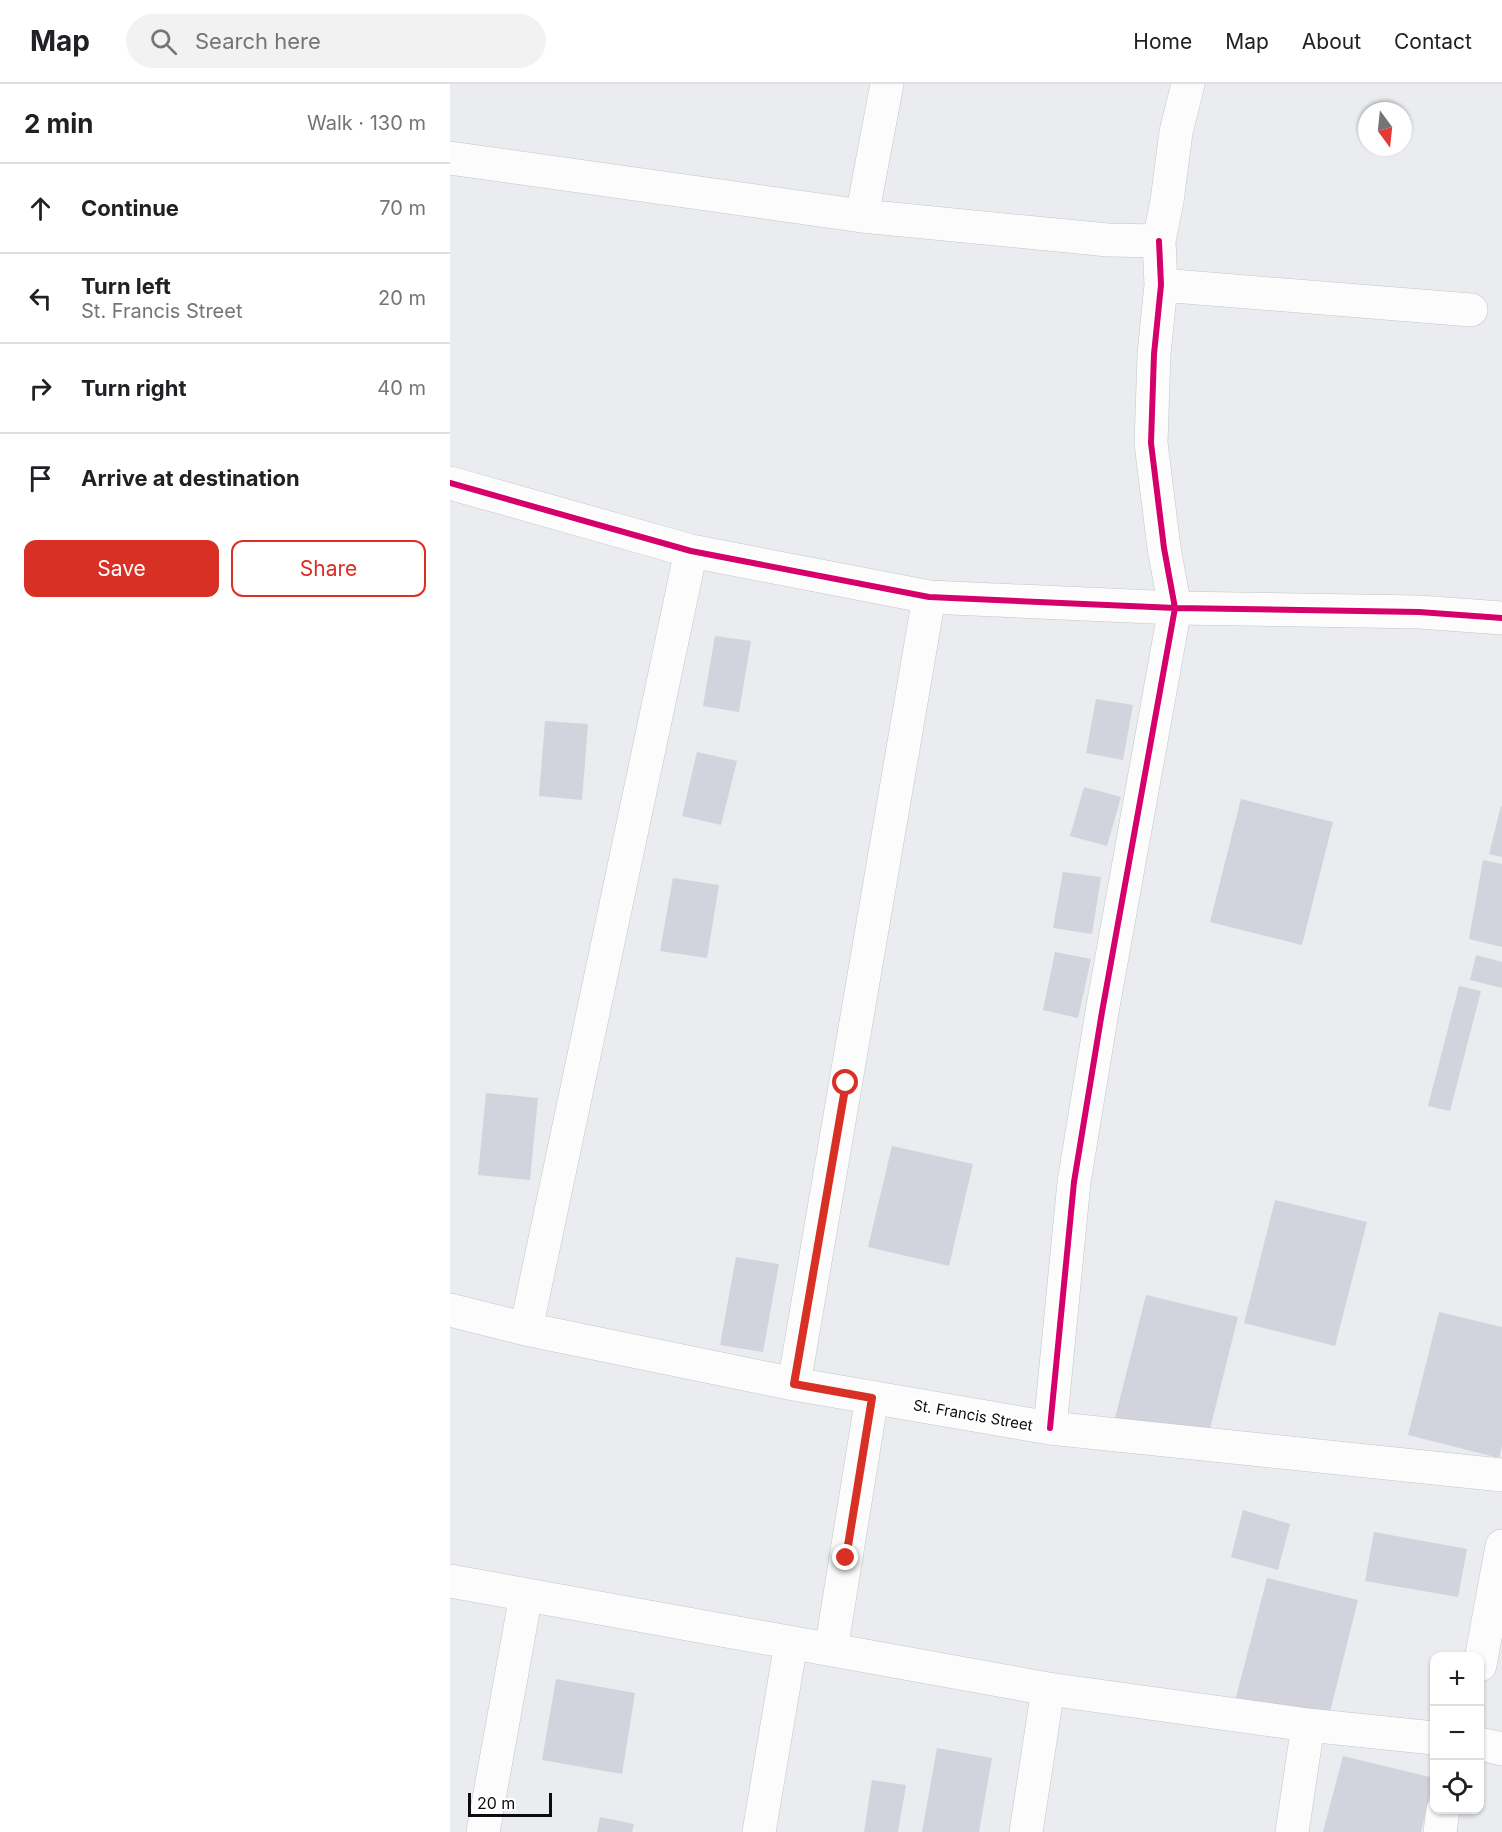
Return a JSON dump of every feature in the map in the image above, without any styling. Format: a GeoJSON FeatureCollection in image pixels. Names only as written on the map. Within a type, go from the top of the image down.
{"type":"FeatureCollection","features":[{"type":"Feature","properties":{"kind":"street"},"geometry":{"type":"LineString","coordinates":[[862,216],[887,84]]}},
{"type":"Feature","properties":{"kind":"street"},"geometry":{"type":"LineString","coordinates":[[1050,1428],[1074,1182],[1104,1000],[1175,608],[1164,548],[1151,443],[1154,354],[1161,285],[1159,241],[1176,132],[1188,84]]}},
{"type":"Feature","properties":{"kind":"street"},"geometry":{"type":"LineString","coordinates":[[450,158],[862,216],[1108,240],[1159,241]]}},
{"type":"Feature","properties":{"kind":"street"},"geometry":{"type":"LineString","coordinates":[[1161,285],[1471,310]]}},
{"type":"Feature","properties":{"kind":"street"},"geometry":{"type":"LineString","coordinates":[[450,483],[691,551],[929,597],[1175,608],[1419,612],[1502,618]]}},
{"type":"Feature","properties":{"kind":"street"},"geometry":{"type":"LineString","coordinates":[[526,1329],[691,551]]}},
{"type":"Feature","properties":{"kind":"street"},"geometry":{"type":"LineString","coordinates":[[794,1384],[929,597]]}},
{"type":"Feature","properties":{"kind":"street","name":"St. Francis Street"},"geometry":{"type":"LineString","coordinates":[[450,1310],[526,1329],[794,1384],[1050,1428],[1502,1475]]}},
{"type":"Feature","properties":{"kind":"street"},"geometry":{"type":"LineString","coordinates":[[831,1650],[872,1398]]}},
{"type":"Feature","properties":{"kind":"street"},"geometry":{"type":"LineString","coordinates":[[1482,1652],[1502,1546]]}},
{"type":"Feature","properties":{"kind":"street"},"geometry":{"type":"LineString","coordinates":[[450,1581],[1048,1689],[1308,1725],[1430,1738]]}},
{"type":"Feature","properties":{"kind":"street"},"geometry":{"type":"LineString","coordinates":[[483,1832],[526,1595]]}},
{"type":"Feature","properties":{"kind":"street"},"geometry":{"type":"LineString","coordinates":[[759,1832],[791,1643]]}},
{"type":"Feature","properties":{"kind":"street"},"geometry":{"type":"LineString","coordinates":[[1026,1832],[1048,1689]]}},
{"type":"Feature","properties":{"kind":"street"},"geometry":{"type":"LineString","coordinates":[[1292,1832],[1308,1725]]}},
{"type":"Feature","properties":{"kind":"street"},"geometry":{"type":"LineString","coordinates":[[1484,1745],[1502,1749]]}},
{"type":"Feature","properties":{"kind":"street"},"geometry":{"type":"LineString","coordinates":[[1440,1832],[1442,1814]]}},
{"type":"Feature","properties":{"kind":"building"},"geometry":{"type":"Polygon","coordinates":[[[715,636],[751,641],[739,712],[703,706],[715,636]]]}},
{"type":"Feature","properties":{"kind":"building"},"geometry":{"type":"Polygon","coordinates":[[[1096,699],[1133,705],[1123,760],[1086,753],[1096,699]]]}},
{"type":"Feature","properties":{"kind":"building"},"geometry":{"type":"Polygon","coordinates":[[[545,721],[588,724],[582,800],[539,796],[545,721]]]}},
{"type":"Feature","properties":{"kind":"building"},"geometry":{"type":"Polygon","coordinates":[[[697,752],[737,761],[721,825],[682,816],[697,752]]]}},
{"type":"Feature","properties":{"kind":"building"},"geometry":{"type":"Polygon","coordinates":[[[1084,787],[1121,797],[1107,846],[1070,836],[1084,787]]]}},
{"type":"Feature","properties":{"kind":"building"},"geometry":{"type":"Polygon","coordinates":[[[1241,799],[1333,822],[1302,945],[1210,922],[1241,799]]]}},
{"type":"Feature","properties":{"kind":"building"},"geometry":{"type":"Polygon","coordinates":[[[1502,806],[1502,857],[1489,854],[1502,806]]]}},
{"type":"Feature","properties":{"kind":"building"},"geometry":{"type":"Polygon","coordinates":[[[1483,860],[1502,864],[1502,947],[1469,939],[1483,860]]]}},
{"type":"Feature","properties":{"kind":"building"},"geometry":{"type":"Polygon","coordinates":[[[1063,872],[1101,877],[1092,934],[1053,928],[1063,872]]]}},
{"type":"Feature","properties":{"kind":"building"},"geometry":{"type":"Polygon","coordinates":[[[673,878],[719,885],[707,958],[660,951],[673,878]]]}},
{"type":"Feature","properties":{"kind":"building"},"geometry":{"type":"Polygon","coordinates":[[[1055,952],[1091,959],[1078,1018],[1043,1010],[1055,952]]]}},
{"type":"Feature","properties":{"kind":"building"},"geometry":{"type":"Polygon","coordinates":[[[1476,955],[1502,962],[1502,988],[1470,980],[1476,955]]]}},
{"type":"Feature","properties":{"kind":"building"},"geometry":{"type":"Polygon","coordinates":[[[1459,986],[1481,991],[1450,1111],[1428,1106],[1459,986]]]}},
{"type":"Feature","properties":{"kind":"building"},"geometry":{"type":"Polygon","coordinates":[[[486,1093],[538,1098],[530,1180],[478,1175],[486,1093]]]}},
{"type":"Feature","properties":{"kind":"building"},"geometry":{"type":"Polygon","coordinates":[[[892,1146],[973,1164],[949,1266],[868,1247],[892,1146]]]}},
{"type":"Feature","properties":{"kind":"building"},"geometry":{"type":"Polygon","coordinates":[[[1275,1200],[1367,1222],[1335,1346],[1244,1323],[1275,1200]]]}},
{"type":"Feature","properties":{"kind":"building"},"geometry":{"type":"Polygon","coordinates":[[[736,1257],[779,1264],[763,1352],[720,1345],[736,1257]]]}},
{"type":"Feature","properties":{"kind":"building"},"geometry":{"type":"Polygon","coordinates":[[[1146,1295],[1238,1317],[1207,1441],[1115,1418],[1146,1295]]]}},
{"type":"Feature","properties":{"kind":"building"},"geometry":{"type":"Polygon","coordinates":[[[1439,1312],[1502,1327],[1502,1446],[1499,1458],[1408,1435],[1439,1312]]]}},
{"type":"Feature","properties":{"kind":"building"},"geometry":{"type":"Polygon","coordinates":[[[1243,1510],[1290,1524],[1278,1570],[1231,1557],[1243,1510]]]}},
{"type":"Feature","properties":{"kind":"building"},"geometry":{"type":"Polygon","coordinates":[[[1374,1532],[1467,1549],[1458,1597],[1365,1581],[1374,1532]]]}},
{"type":"Feature","properties":{"kind":"building"},"geometry":{"type":"Polygon","coordinates":[[[1267,1578],[1358,1600],[1327,1724],[1235,1701],[1267,1578]]]}},
{"type":"Feature","properties":{"kind":"building"},"geometry":{"type":"Polygon","coordinates":[[[556,1679],[635,1693],[622,1774],[542,1760],[556,1679]]]}},
{"type":"Feature","properties":{"kind":"building"},"geometry":{"type":"Polygon","coordinates":[[[937,1748],[992,1758],[979,1832],[922,1832],[937,1748]]]}},
{"type":"Feature","properties":{"kind":"building"},"geometry":{"type":"Polygon","coordinates":[[[1343,1756],[1430,1777],[1430,1795],[1421,1832],[1323,1832],[1343,1756]]]}},
{"type":"Feature","properties":{"kind":"building"},"geometry":{"type":"Polygon","coordinates":[[[872,1780],[906,1785],[898,1832],[864,1832],[872,1780]]]}},
{"type":"Feature","properties":{"kind":"building"},"geometry":{"type":"Polygon","coordinates":[[[600,1817],[634,1824],[632,1832],[597,1832],[600,1817]]]}},
{"type":"Feature","properties":{"kind":"cycle path"},"geometry":{"type":"LineString","coordinates":[[1050,1428],[1074,1182],[1102,1012],[1175,608],[1164,548],[1151,443],[1154,354],[1161,285],[1159,241]]}},
{"type":"Feature","properties":{"kind":"cycle path"},"geometry":{"type":"LineString","coordinates":[[450,483],[691,551],[929,597],[1175,608],[1419,612],[1502,618]]}},
{"type":"Feature","properties":{"kind":"route"},"geometry":{"type":"LineString","coordinates":[[846,1083],[794,1384],[872,1398],[846,1558]]}}]}
